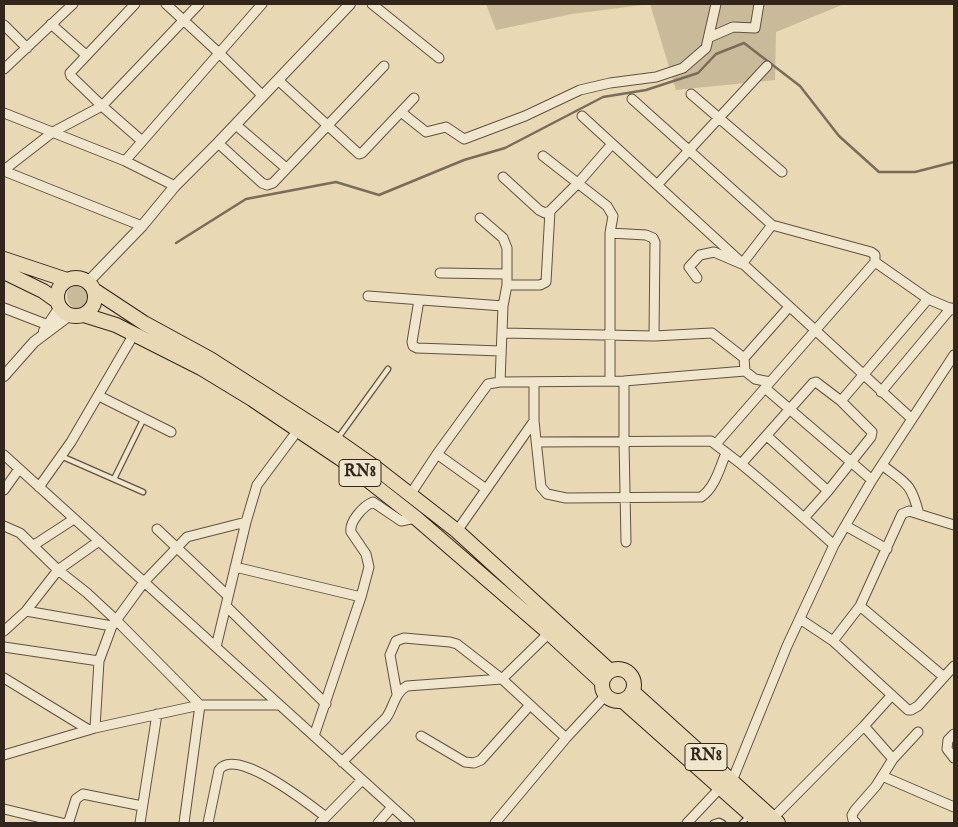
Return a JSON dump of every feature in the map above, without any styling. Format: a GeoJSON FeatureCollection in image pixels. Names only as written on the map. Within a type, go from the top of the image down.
{"type":"FeatureCollection","features":[{"type":"Feature","properties":{"kind":"main road","name":"RN8"},"geometry":{"type":"LineString","coordinates":[[4,259],[67,280],[78,278],[144,323],[210,358],[336,440],[457,531],[606,676]]}},
{"type":"Feature","properties":{"kind":"main road","name":"RN8"},"geometry":{"type":"LineString","coordinates":[[4,272],[44,291],[68,309],[116,326],[201,368],[252,399],[342,459],[416,518],[549,633],[606,676]]}},
{"type":"Feature","properties":{"kind":"main road"},"geometry":{"type":"LineString","coordinates":[[67,280],[59,289],[68,309],[92,307],[95,296],[91,286]]}},
{"type":"Feature","properties":{"kind":"main road","name":"RN8"},"geometry":{"type":"LineString","coordinates":[[605,696],[615,702],[628,696],[634,683],[630,675],[618,669],[606,676]]}},
{"type":"Feature","properties":{"kind":"main road"},"geometry":{"type":"LineString","coordinates":[[605,696],[602,689],[606,676]]}},
{"type":"Feature","properties":{"kind":"main road","name":"RN8"},"geometry":{"type":"LineString","coordinates":[[628,696],[726,784],[760,821]]}},
{"type":"Feature","properties":{"kind":"main road","name":"RN8"},"geometry":{"type":"LineString","coordinates":[[726,784],[760,821]]}},
{"type":"Feature","properties":{"kind":"street"},"geometry":{"type":"LineString","coordinates":[[4,69],[73,4]]}},
{"type":"Feature","properties":{"kind":"street"},"geometry":{"type":"LineString","coordinates":[[135,4],[70,72],[71,76],[102,106],[142,141]]}},
{"type":"Feature","properties":{"kind":"street"},"geometry":{"type":"LineString","coordinates":[[166,4],[220,53],[263,96]]}},
{"type":"Feature","properties":{"kind":"street"},"geometry":{"type":"LineString","coordinates":[[4,170],[53,132],[102,106],[199,4]]}},
{"type":"Feature","properties":{"kind":"street"},"geometry":{"type":"LineString","coordinates":[[125,161],[262,4]]}},
{"type":"Feature","properties":{"kind":"street"},"geometry":{"type":"LineString","coordinates":[[372,4],[439,58]]}},
{"type":"Feature","properties":{"kind":"street"},"geometry":{"type":"LineString","coordinates":[[401,112],[426,132],[446,127],[462,138],[467,138],[525,116],[580,90],[610,83],[656,77],[683,68],[706,48],[716,4]]}},
{"type":"Feature","properties":{"kind":"street"},"geometry":{"type":"LineString","coordinates":[[710,37],[733,27],[755,28],[759,4]]}},
{"type":"Feature","properties":{"kind":"street"},"geometry":{"type":"LineString","coordinates":[[91,286],[175,186],[236,125],[344,6]]}},
{"type":"Feature","properties":{"kind":"street"},"geometry":{"type":"LineString","coordinates":[[50,24],[86,55]]}},
{"type":"Feature","properties":{"kind":"street"},"geometry":{"type":"LineString","coordinates":[[4,25],[27,48]]}},
{"type":"Feature","properties":{"kind":"street"},"geometry":{"type":"LineString","coordinates":[[218,144],[257,179],[267,185],[273,183],[384,66]]}},
{"type":"Feature","properties":{"kind":"street"},"geometry":{"type":"LineString","coordinates":[[657,185],[768,66]]}},
{"type":"Feature","properties":{"kind":"street"},"geometry":{"type":"LineString","coordinates":[[278,80],[357,154],[360,154],[414,98]]}},
{"type":"Feature","properties":{"kind":"street"},"geometry":{"type":"LineString","coordinates":[[691,94],[782,172]]}},
{"type":"Feature","properties":{"kind":"street"},"geometry":{"type":"LineString","coordinates":[[632,99],[772,225],[871,252],[875,256],[874,262],[716,444]]}},
{"type":"Feature","properties":{"kind":"street"},"geometry":{"type":"LineString","coordinates":[[4,113],[125,161],[175,186]]}},
{"type":"Feature","properties":{"kind":"street"},"geometry":{"type":"LineString","coordinates":[[582,116],[912,420]]}},
{"type":"Feature","properties":{"kind":"street"},"geometry":{"type":"LineString","coordinates":[[236,125],[286,168]]}},
{"type":"Feature","properties":{"kind":"street"},"geometry":{"type":"LineString","coordinates":[[503,178],[539,210],[545,213],[550,211],[579,182],[612,144]]}},
{"type":"Feature","properties":{"kind":"street"},"geometry":{"type":"LineString","coordinates":[[543,156],[579,182],[611,210],[613,216],[610,233],[610,381]]}},
{"type":"Feature","properties":{"kind":"street"},"geometry":{"type":"LineString","coordinates":[[4,170],[142,226]]}},
{"type":"Feature","properties":{"kind":"street"},"geometry":{"type":"LineString","coordinates":[[507,285],[540,285],[546,282],[550,211]]}},
{"type":"Feature","properties":{"kind":"street"},"geometry":{"type":"LineString","coordinates":[[480,218],[505,241],[507,248],[507,285],[503,306],[500,382]]}},
{"type":"Feature","properties":{"kind":"street"},"geometry":{"type":"LineString","coordinates":[[742,264],[772,225]]}},
{"type":"Feature","properties":{"kind":"street"},"geometry":{"type":"LineString","coordinates":[[610,233],[646,235],[653,238],[655,242],[654,336]]}},
{"type":"Feature","properties":{"kind":"street"},"geometry":{"type":"LineString","coordinates":[[697,278],[689,268],[700,255],[714,252],[742,264]]}},
{"type":"Feature","properties":{"kind":"street"},"geometry":{"type":"LineString","coordinates":[[874,262],[928,299],[952,310],[881,392]]}},
{"type":"Feature","properties":{"kind":"street"},"geometry":{"type":"LineString","coordinates":[[440,273],[506,274]]}},
{"type":"Feature","properties":{"kind":"street"},"geometry":{"type":"LineString","coordinates":[[368,296],[503,306]]}},
{"type":"Feature","properties":{"kind":"street"},"geometry":{"type":"LineString","coordinates":[[841,401],[928,299]]}},
{"type":"Feature","properties":{"kind":"street"},"geometry":{"type":"LineString","coordinates":[[419,300],[412,342],[413,346],[417,348],[501,351]]}},
{"type":"Feature","properties":{"kind":"street"},"geometry":{"type":"LineString","coordinates":[[745,371],[744,358],[789,307]]}},
{"type":"Feature","properties":{"kind":"street"},"geometry":{"type":"LineString","coordinates":[[4,308],[48,325]]}},
{"type":"Feature","properties":{"kind":"street"},"geometry":{"type":"LineString","coordinates":[[39,338],[48,325],[68,309]]}},
{"type":"Feature","properties":{"kind":"street"},"geometry":{"type":"LineString","coordinates":[[4,376],[68,309]]}},
{"type":"Feature","properties":{"kind":"street"},"geometry":{"type":"LineString","coordinates":[[502,333],[654,336],[712,333],[744,358]]}},
{"type":"Feature","properties":{"kind":"street"},"geometry":{"type":"LineString","coordinates":[[39,487],[99,396],[134,334]]}},
{"type":"Feature","properties":{"kind":"street"},"geometry":{"type":"LineString","coordinates":[[687,823],[726,784],[834,545],[872,480],[954,355]]}},
{"type":"Feature","properties":{"kind":"street"},"geometry":{"type":"LineString","coordinates":[[410,495],[486,386],[492,383],[624,381],[745,371],[767,385],[790,410],[872,480]]}},
{"type":"Feature","properties":{"kind":"street"},"geometry":{"type":"LineString","coordinates":[[624,381],[626,542]]}},
{"type":"Feature","properties":{"kind":"street"},"geometry":{"type":"LineString","coordinates":[[741,464],[768,436],[813,383],[816,382],[841,401],[872,432],[871,437],[804,518]]}},
{"type":"Feature","properties":{"kind":"street"},"geometry":{"type":"LineString","coordinates":[[534,383],[534,420],[541,487],[547,494],[566,498],[701,497],[712,486],[726,453]]}},
{"type":"Feature","properties":{"kind":"street"},"geometry":{"type":"LineString","coordinates":[[99,396],[171,432]]}},
{"type":"Feature","properties":{"kind":"street"},"geometry":{"type":"LineString","coordinates":[[457,531],[534,420]]}},
{"type":"Feature","properties":{"kind":"street"},"geometry":{"type":"LineString","coordinates":[[216,647],[246,522],[257,485],[298,430]]}},
{"type":"Feature","properties":{"kind":"street"},"geometry":{"type":"LineString","coordinates":[[768,436],[828,491]]}},
{"type":"Feature","properties":{"kind":"street"},"geometry":{"type":"LineString","coordinates":[[536,442],[711,441],[741,464],[834,545]]}},
{"type":"Feature","properties":{"kind":"street"},"geometry":{"type":"LineString","coordinates":[[437,454],[486,489]]}},
{"type":"Feature","properties":{"kind":"street"},"geometry":{"type":"LineString","coordinates":[[4,455],[410,823]]}},
{"type":"Feature","properties":{"kind":"street"},"geometry":{"type":"LineString","coordinates":[[882,465],[909,485],[914,493],[919,514]]}},
{"type":"Feature","properties":{"kind":"street"},"geometry":{"type":"LineString","coordinates":[[4,490],[18,468]]}},
{"type":"Feature","properties":{"kind":"street"},"geometry":{"type":"LineString","coordinates":[[314,736],[361,598],[369,563],[350,527],[368,504],[372,502],[401,521],[416,518]]}},
{"type":"Feature","properties":{"kind":"street"},"geometry":{"type":"LineString","coordinates":[[833,641],[860,606],[888,549],[902,514],[909,510],[954,525]]}},
{"type":"Feature","properties":{"kind":"street"},"geometry":{"type":"LineString","coordinates":[[34,545],[74,519]]}},
{"type":"Feature","properties":{"kind":"street"},"geometry":{"type":"LineString","coordinates":[[92,729],[99,661],[114,623],[144,582],[186,537],[246,522]]}},
{"type":"Feature","properties":{"kind":"street"},"geometry":{"type":"LineString","coordinates":[[4,526],[20,533],[58,570],[88,593],[114,623],[200,705]]}},
{"type":"Feature","properties":{"kind":"street"},"geometry":{"type":"LineString","coordinates":[[846,526],[888,549]]}},
{"type":"Feature","properties":{"kind":"street"},"geometry":{"type":"LineString","coordinates":[[158,529],[228,596]]}},
{"type":"Feature","properties":{"kind":"street"},"geometry":{"type":"LineString","coordinates":[[4,631],[26,611],[58,570],[98,541]]}},
{"type":"Feature","properties":{"kind":"street"},"geometry":{"type":"LineString","coordinates":[[235,567],[361,598]]}},
{"type":"Feature","properties":{"kind":"street"},"geometry":{"type":"LineString","coordinates":[[226,606],[326,704]]}},
{"type":"Feature","properties":{"kind":"street"},"geometry":{"type":"LineString","coordinates":[[860,606],[944,677]]}},
{"type":"Feature","properties":{"kind":"street"},"geometry":{"type":"LineString","coordinates":[[26,611],[114,623]]}},
{"type":"Feature","properties":{"kind":"street"},"geometry":{"type":"LineString","coordinates":[[800,619],[833,641],[903,706],[911,710],[918,706],[954,666]]}},
{"type":"Feature","properties":{"kind":"street"},"geometry":{"type":"LineString","coordinates":[[397,694],[407,686],[502,679],[549,633]]}},
{"type":"Feature","properties":{"kind":"street"},"geometry":{"type":"LineString","coordinates":[[342,762],[391,711],[397,694],[390,655],[396,641],[404,638],[457,644],[502,679],[566,738]]}},
{"type":"Feature","properties":{"kind":"street"},"geometry":{"type":"LineString","coordinates":[[4,647],[99,661]]}},
{"type":"Feature","properties":{"kind":"street"},"geometry":{"type":"LineString","coordinates":[[4,678],[92,729]]}},
{"type":"Feature","properties":{"kind":"street"},"geometry":{"type":"LineString","coordinates":[[760,821],[864,726],[892,695]]}},
{"type":"Feature","properties":{"kind":"street"},"geometry":{"type":"LineString","coordinates":[[495,823],[566,738],[605,696]]}},
{"type":"Feature","properties":{"kind":"street"},"geometry":{"type":"LineString","coordinates":[[184,823],[200,705]]}},
{"type":"Feature","properties":{"kind":"street"},"geometry":{"type":"LineString","coordinates":[[4,763],[8,754],[92,729],[157,714],[200,705],[279,705]]}},
{"type":"Feature","properties":{"kind":"street"},"geometry":{"type":"LineString","coordinates":[[421,736],[465,762],[474,763],[481,760],[530,705]]}},
{"type":"Feature","properties":{"kind":"street"},"geometry":{"type":"LineString","coordinates":[[140,823],[157,714]]}},
{"type":"Feature","properties":{"kind":"street"},"geometry":{"type":"LineString","coordinates":[[864,726],[893,759]]}},
{"type":"Feature","properties":{"kind":"street"},"geometry":{"type":"LineString","coordinates":[[856,823],[852,815],[854,810],[882,776],[893,759],[918,732]]}},
{"type":"Feature","properties":{"kind":"street"},"geometry":{"type":"LineString","coordinates":[[954,734],[948,740],[946,749],[954,758]]}},
{"type":"Feature","properties":{"kind":"street"},"geometry":{"type":"LineString","coordinates":[[208,823],[219,770],[222,766],[230,764],[249,769],[284,786],[323,820],[362,780]]}},
{"type":"Feature","properties":{"kind":"street"},"geometry":{"type":"LineString","coordinates":[[882,776],[954,806]]}},
{"type":"Feature","properties":{"kind":"street"},"geometry":{"type":"LineString","coordinates":[[4,809],[64,823],[68,821],[76,799],[83,794],[142,806]]}},
{"type":"Feature","properties":{"kind":"street"},"geometry":{"type":"LineString","coordinates":[[378,823],[392,807]]}},
{"type":"Feature","properties":{"kind":"lane"},"geometry":{"type":"LineString","coordinates":[[336,440],[388,368]]}},
{"type":"Feature","properties":{"kind":"lane"},"geometry":{"type":"LineString","coordinates":[[114,480],[144,418]]}},
{"type":"Feature","properties":{"kind":"lane"},"geometry":{"type":"LineString","coordinates":[[61,456],[143,492]]}},
{"type":"Feature","properties":{"kind":"lane"},"geometry":{"type":"LineString","coordinates":[[714,823],[719,821],[723,823]]}},
{"type":"Feature","properties":{"kind":"shaded area"},"geometry":{"type":"Polygon","coordinates":[[[486,4],[650,4],[572,14],[496,30],[486,4]]]}},
{"type":"Feature","properties":{"kind":"shaded area"},"geometry":{"type":"Polygon","coordinates":[[[650,4],[844,4],[776,32],[775,80],[676,90],[650,4]]]}},
{"type":"Feature","properties":{"kind":"shaded area"},"geometry":{"type":"Polygon","coordinates":[[[80,283],[89,287],[93,296],[89,305],[80,309],[71,305],[67,296],[71,287],[80,283]]]}},
{"type":"Feature","properties":{"kind":"waterway"},"geometry":{"type":"LineString","coordinates":[[176,243],[246,199],[336,182],[379,195],[464,160],[505,148],[603,97],[646,90],[698,73],[716,54],[744,43],[800,86],[839,136],[879,172],[915,172],[954,162]]}}]}
